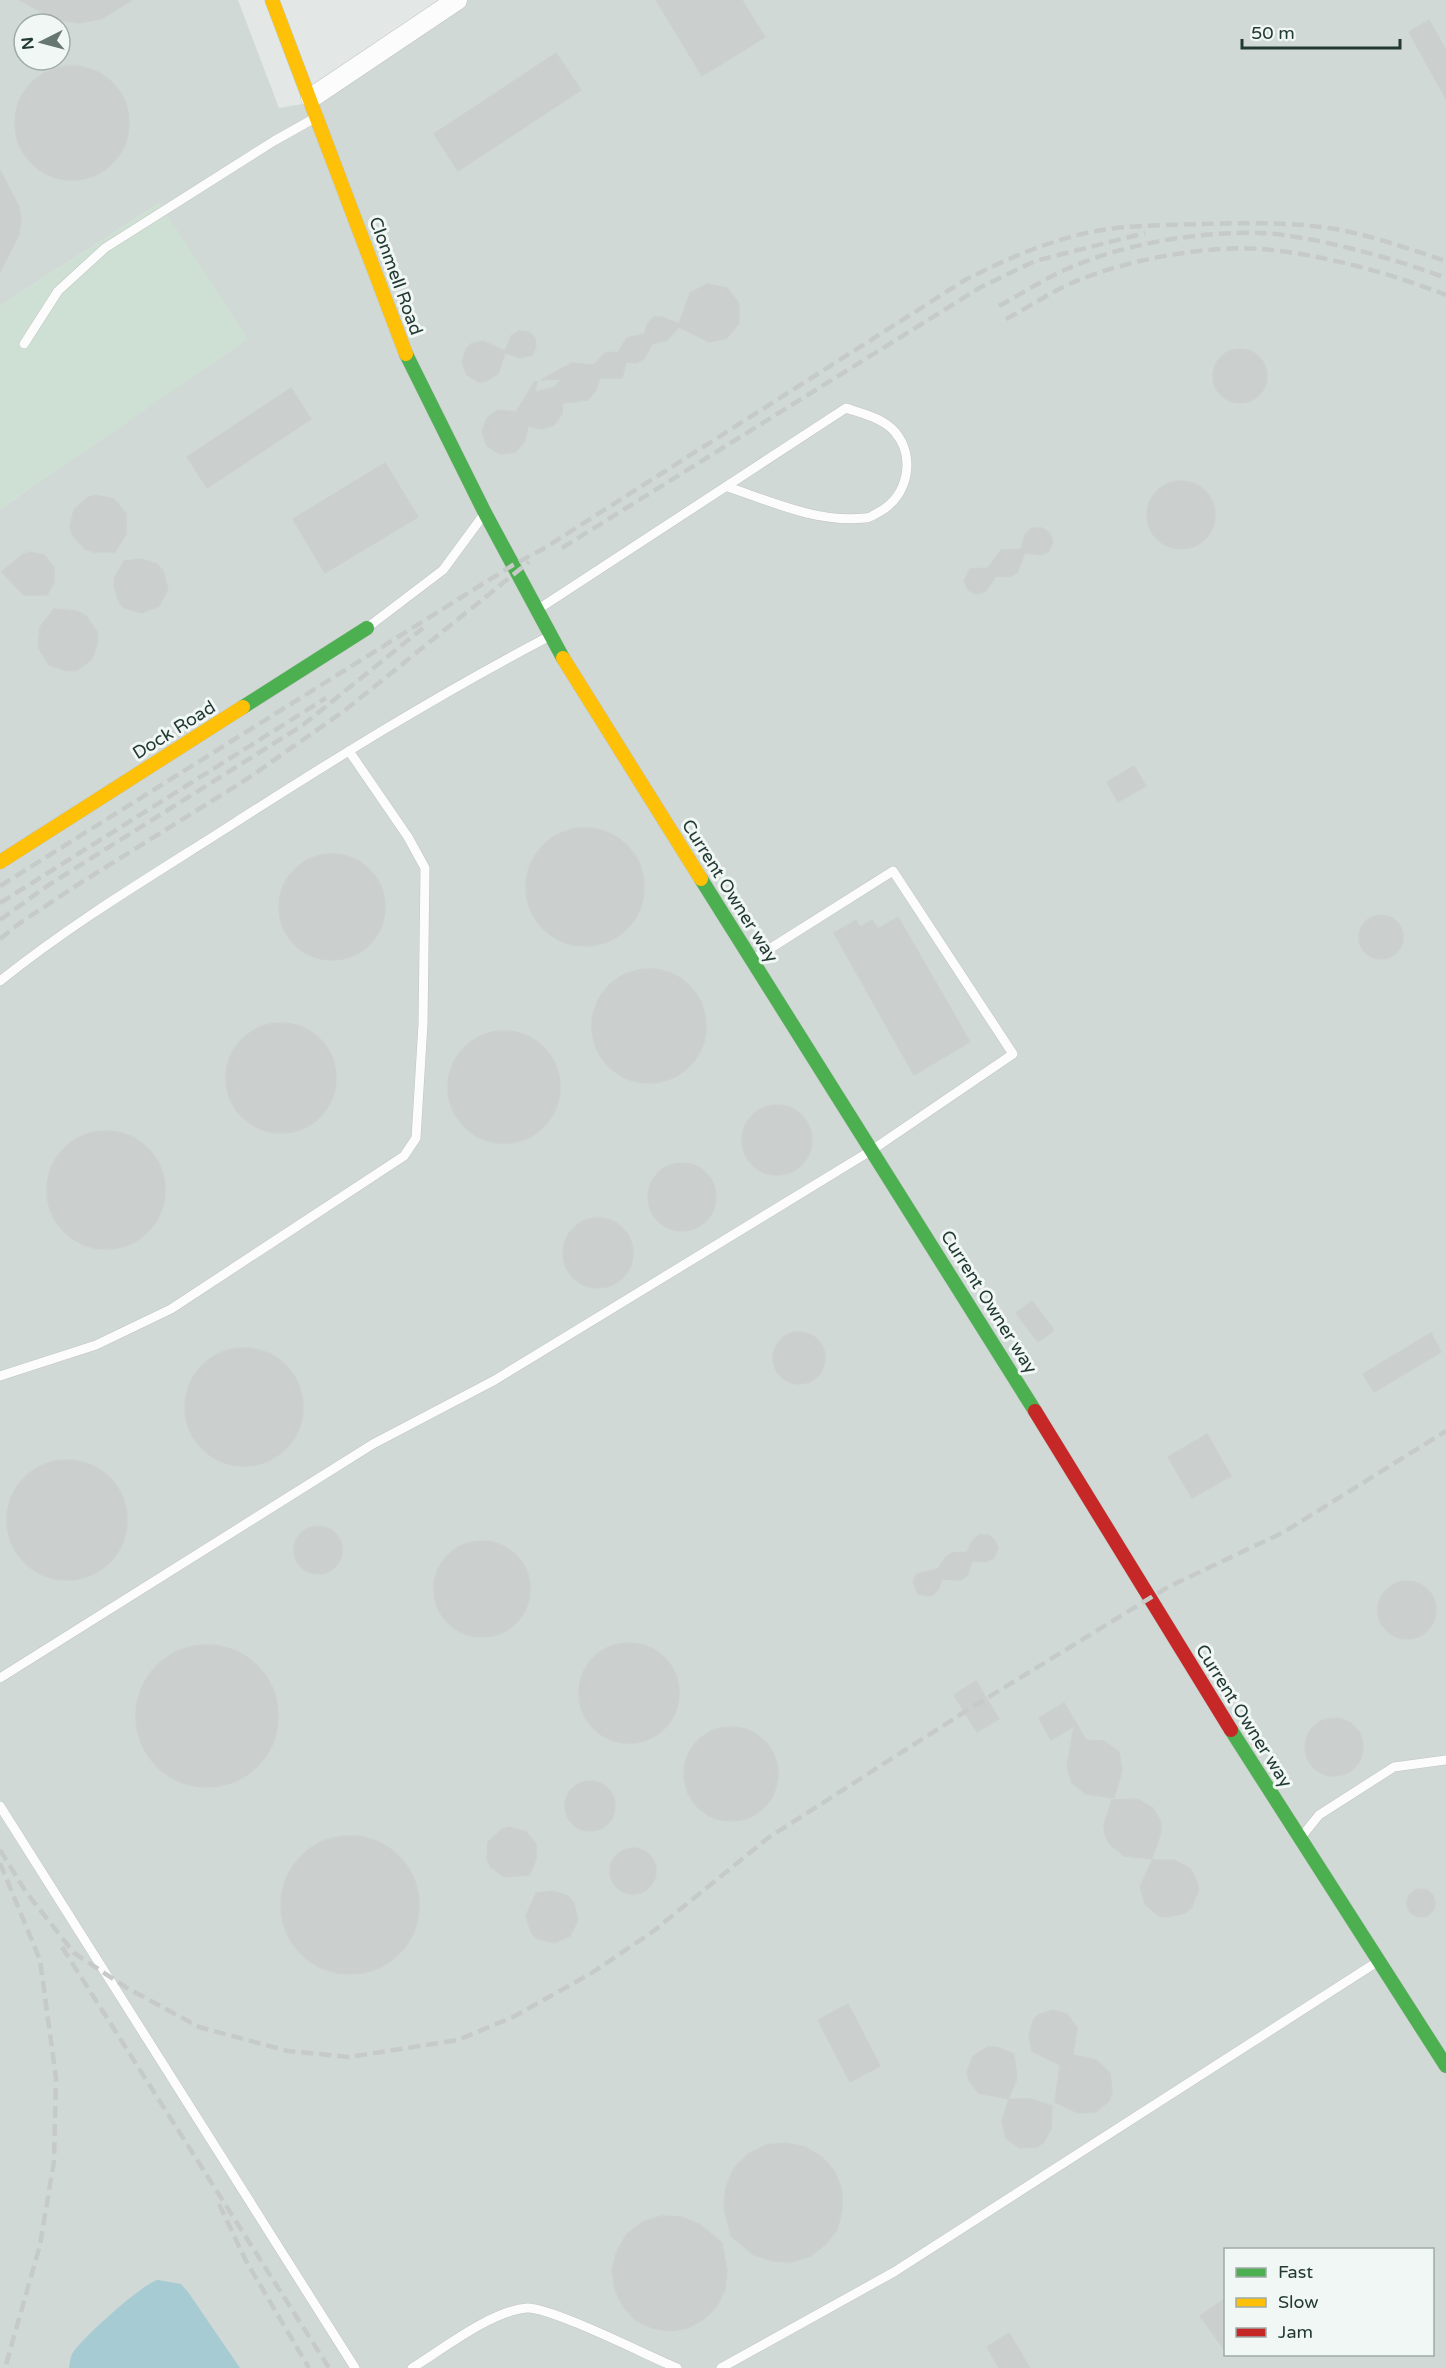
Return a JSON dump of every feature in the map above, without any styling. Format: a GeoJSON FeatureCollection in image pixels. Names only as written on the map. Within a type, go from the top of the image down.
{"type":"FeatureCollection","features":[{"type":"Feature","properties":{"kind":"street","name":"Clonmell Road"},"geometry":{"type":"LineString","coordinates":[[272,0],[311,98],[401,344],[507,554]]}},
{"type":"Feature","properties":{"kind":"street"},"geometry":{"type":"LineString","coordinates":[[311,98],[457,0]]}},
{"type":"Feature","properties":{"kind":"street","name":"Current Owner way"},"geometry":{"type":"LineString","coordinates":[[507,554],[574,678],[976,1314],[1189,1665],[1446,2066]]}},
{"type":"Feature","properties":{"kind":"street","name":"Dock Road"},"geometry":{"type":"LineString","coordinates":[[0,862],[368,628]]}},
{"type":"Feature","properties":{"kind":"lane"},"geometry":{"type":"LineString","coordinates":[[24,344],[57,291],[105,248],[274,141],[318,117]]}},
{"type":"Feature","properties":{"kind":"lane"},"geometry":{"type":"LineString","coordinates":[[537,610],[728,488],[846,408],[883,421],[896,433],[907,456],[907,478],[892,504],[867,519],[817,516],[728,488]]}},
{"type":"Feature","properties":{"kind":"lane"},"geometry":{"type":"LineString","coordinates":[[368,628],[443,570],[485,513]]}},
{"type":"Feature","properties":{"kind":"lane"},"geometry":{"type":"LineString","coordinates":[[0,981],[54,937],[349,751],[455,686],[550,635]]}},
{"type":"Feature","properties":{"kind":"lane"},"geometry":{"type":"LineString","coordinates":[[0,1376],[96,1345],[171,1309],[404,1156],[416,1138],[423,1024],[425,868],[408,837],[349,751]]}},
{"type":"Feature","properties":{"kind":"lane"},"geometry":{"type":"LineString","coordinates":[[0,1678],[373,1444],[495,1380],[872,1150],[1013,1054],[892,871],[752,960]]}},
{"type":"Feature","properties":{"kind":"lane"},"geometry":{"type":"LineString","coordinates":[[1300,1838],[1319,1815],[1394,1767],[1446,1761]]}},
{"type":"Feature","properties":{"kind":"lane"},"geometry":{"type":"LineString","coordinates":[[0,1806],[355,2368]]}},
{"type":"Feature","properties":{"kind":"lane"},"geometry":{"type":"LineString","coordinates":[[721,2368],[894,2272],[1379,1961]]}},
{"type":"Feature","properties":{"kind":"lane"},"geometry":{"type":"LineString","coordinates":[[412,2368],[502,2315],[528,2308],[552,2313],[677,2368]]}},
{"type":"Feature","properties":{"kind":"shaded area"},"geometry":{"type":"Polygon","coordinates":[[[0,0],[238,0],[279,108],[302,104],[451,0],[1446,0],[1446,2368],[0,2368],[0,509],[247,339],[159,203],[0,306],[0,0]]]}},
{"type":"Feature","properties":{"kind":"green space"},"geometry":{"type":"Polygon","coordinates":[[[159,203],[248,339],[0,509],[0,306],[159,203]]]}},
{"type":"Feature","properties":{"kind":"water"},"geometry":{"type":"Polygon","coordinates":[[[158,2280],[181,2284],[240,2368],[69,2368],[72,2354],[87,2337],[140,2290],[158,2280]]]}},
{"type":"Feature","properties":{"kind":"building"},"geometry":{"type":"Polygon","coordinates":[[[20,0],[132,0],[101,19],[78,23],[72,22],[72,12],[41,12],[20,0]]]}},
{"type":"Feature","properties":{"kind":"building"},"geometry":{"type":"Polygon","coordinates":[[[656,0],[742,0],[765,37],[702,76],[656,0]]]}},
{"type":"Feature","properties":{"kind":"building"},"geometry":{"type":"Polygon","coordinates":[[[1429,20],[1446,50],[1446,99],[1409,32],[1429,20]]]}},
{"type":"Feature","properties":{"kind":"building"},"geometry":{"type":"Polygon","coordinates":[[[556,53],[581,90],[458,171],[434,134],[556,53]]]}},
{"type":"Feature","properties":{"kind":"building"},"geometry":{"type":"Polygon","coordinates":[[[72,66],[83,67],[104,76],[119,91],[128,112],[128,134],[119,155],[104,170],[83,179],[61,179],[40,170],[25,155],[16,134],[16,112],[25,91],[40,76],[48,72],[72,72],[72,66]]]}},
{"type":"Feature","properties":{"kind":"building"},"geometry":{"type":"Polygon","coordinates":[[[0,170],[19,207],[21,221],[19,234],[0,272],[0,170]]]}},
{"type":"Feature","properties":{"kind":"building"},"geometry":{"type":"Polygon","coordinates":[[[707,284],[727,288],[739,303],[739,323],[727,338],[709,342],[679,327],[667,340],[652,344],[644,359],[636,363],[626,362],[622,378],[600,378],[596,390],[588,400],[563,403],[562,414],[554,425],[542,429],[528,426],[525,441],[515,452],[500,454],[487,446],[482,431],[487,418],[498,410],[516,412],[535,381],[537,382],[535,392],[555,387],[561,379],[541,380],[572,363],[594,365],[605,353],[618,352],[627,338],[644,334],[648,323],[654,317],[662,317],[679,324],[690,293],[707,284]]]}},
{"type":"Feature","properties":{"kind":"building"},"geometry":{"type":"Polygon","coordinates":[[[519,331],[529,332],[535,338],[536,347],[532,355],[520,358],[505,353],[498,374],[486,381],[479,382],[467,375],[462,362],[466,349],[471,344],[483,341],[505,351],[511,336],[519,331]]]}},
{"type":"Feature","properties":{"kind":"building"},"geometry":{"type":"Polygon","coordinates":[[[1235,349],[1245,349],[1255,353],[1263,361],[1267,376],[1263,391],[1255,399],[1245,403],[1235,403],[1225,399],[1217,391],[1213,381],[1213,371],[1217,361],[1225,353],[1235,349]]]}},
{"type":"Feature","properties":{"kind":"building"},"geometry":{"type":"Polygon","coordinates":[[[291,388],[311,419],[207,488],[187,457],[291,388]]]}},
{"type":"Feature","properties":{"kind":"building"},"geometry":{"type":"Polygon","coordinates":[[[385,463],[418,517],[325,573],[293,519],[385,463]]]}},
{"type":"Feature","properties":{"kind":"building"},"geometry":{"type":"Polygon","coordinates":[[[1181,481],[1194,484],[1205,491],[1212,502],[1215,515],[1212,528],[1205,539],[1194,546],[1181,549],[1168,546],[1157,539],[1150,528],[1147,515],[1150,502],[1157,491],[1168,484],[1181,481]]]}},
{"type":"Feature","properties":{"kind":"building"},"geometry":{"type":"Polygon","coordinates":[[[95,495],[114,499],[126,514],[126,534],[115,552],[94,552],[85,549],[73,536],[70,527],[74,510],[87,498],[95,495]]]}},
{"type":"Feature","properties":{"kind":"building"},"geometry":{"type":"Polygon","coordinates":[[[1032,528],[1042,528],[1050,533],[1053,542],[1049,551],[1042,555],[1025,553],[1017,573],[1009,577],[996,576],[985,592],[976,594],[968,590],[964,581],[970,569],[988,568],[1001,550],[1021,549],[1025,535],[1032,528]]]}},
{"type":"Feature","properties":{"kind":"building"},"geometry":{"type":"Polygon","coordinates":[[[29,552],[44,555],[54,567],[54,582],[47,595],[24,595],[2,572],[29,552]]]}},
{"type":"Feature","properties":{"kind":"building"},"geometry":{"type":"Polygon","coordinates":[[[141,559],[157,564],[163,571],[168,589],[159,606],[142,613],[124,608],[119,602],[114,586],[115,577],[124,561],[141,559]]]}},
{"type":"Feature","properties":{"kind":"building"},"geometry":{"type":"Polygon","coordinates":[[[54,609],[77,611],[86,616],[97,632],[98,641],[92,659],[77,670],[67,671],[49,665],[38,647],[40,627],[54,609]]]}},
{"type":"Feature","properties":{"kind":"building"},"geometry":{"type":"Polygon","coordinates":[[[1134,766],[1146,786],[1118,802],[1107,782],[1134,766]]]}},
{"type":"Feature","properties":{"kind":"building"},"geometry":{"type":"Polygon","coordinates":[[[585,828],[608,832],[627,845],[640,864],[644,887],[640,910],[627,929],[608,942],[585,946],[562,942],[543,929],[530,910],[526,887],[530,864],[543,845],[562,832],[585,828]]]}},
{"type":"Feature","properties":{"kind":"building"},"geometry":{"type":"Polygon","coordinates":[[[332,854],[352,858],[370,869],[381,887],[385,907],[381,927],[370,945],[352,956],[332,960],[312,956],[294,945],[283,927],[279,907],[283,887],[294,869],[312,858],[332,854]]]}},
{"type":"Feature","properties":{"kind":"building"},"geometry":{"type":"Polygon","coordinates":[[[1381,915],[1390,916],[1397,921],[1402,928],[1402,946],[1397,953],[1390,958],[1381,959],[1372,958],[1365,953],[1360,946],[1359,937],[1360,928],[1365,921],[1372,916],[1381,915]]]}},
{"type":"Feature","properties":{"kind":"building"},"geometry":{"type":"Polygon","coordinates":[[[898,917],[970,1042],[914,1075],[834,933],[856,920],[860,927],[872,920],[878,929],[898,917]]]}},
{"type":"Feature","properties":{"kind":"building"},"geometry":{"type":"Polygon","coordinates":[[[649,969],[671,973],[689,986],[702,1004],[706,1026],[702,1048],[689,1066],[671,1079],[649,1083],[627,1079],[609,1066],[596,1048],[592,1026],[596,1004],[609,986],[627,973],[649,969]]]}},
{"type":"Feature","properties":{"kind":"building"},"geometry":{"type":"Polygon","coordinates":[[[281,1023],[302,1027],[320,1039],[332,1057],[336,1078],[332,1099],[320,1117],[302,1129],[281,1133],[260,1129],[242,1117],[230,1099],[226,1078],[230,1057],[242,1039],[260,1027],[281,1023]]]}},
{"type":"Feature","properties":{"kind":"building"},"geometry":{"type":"Polygon","coordinates":[[[504,1031],[526,1035],[544,1047],[556,1065],[560,1087],[556,1109],[544,1127],[526,1139],[504,1143],[482,1139],[464,1127],[452,1109],[448,1087],[452,1065],[464,1047],[482,1035],[504,1031]]]}},
{"type":"Feature","properties":{"kind":"building"},"geometry":{"type":"Polygon","coordinates":[[[777,1105],[790,1108],[802,1115],[809,1127],[812,1140],[809,1153],[802,1165],[790,1172],[777,1175],[764,1172],[752,1165],[745,1153],[742,1140],[745,1127],[752,1115],[764,1108],[777,1105]]]}},
{"type":"Feature","properties":{"kind":"building"},"geometry":{"type":"Polygon","coordinates":[[[106,1131],[129,1136],[148,1148],[160,1167],[165,1190],[160,1213],[148,1232],[129,1244],[106,1249],[83,1244],[64,1232],[52,1213],[47,1190],[52,1167],[64,1148],[83,1136],[106,1131]]]}},
{"type":"Feature","properties":{"kind":"building"},"geometry":{"type":"Polygon","coordinates":[[[682,1163],[695,1166],[706,1173],[713,1184],[716,1197],[713,1210],[706,1221],[695,1228],[682,1231],[669,1228],[658,1221],[651,1210],[648,1197],[651,1184],[658,1173],[669,1166],[682,1163]]]}},
{"type":"Feature","properties":{"kind":"building"},"geometry":{"type":"Polygon","coordinates":[[[591,1218],[605,1218],[618,1224],[627,1233],[633,1246],[631,1266],[623,1278],[605,1288],[591,1288],[578,1282],[569,1273],[563,1260],[563,1246],[569,1233],[578,1224],[591,1218]]]}},
{"type":"Feature","properties":{"kind":"building"},"geometry":{"type":"Polygon","coordinates":[[[1032,1301],[1054,1330],[1038,1342],[1016,1313],[1032,1301]]]}},
{"type":"Feature","properties":{"kind":"building"},"geometry":{"type":"Polygon","coordinates":[[[799,1332],[809,1334],[817,1340],[823,1348],[825,1358],[823,1368],[817,1376],[809,1382],[799,1384],[789,1382],[781,1376],[775,1368],[773,1358],[775,1348],[781,1340],[789,1334],[799,1332]]]}},
{"type":"Feature","properties":{"kind":"building"},"geometry":{"type":"Polygon","coordinates":[[[1431,1333],[1441,1352],[1374,1392],[1363,1374],[1431,1333]]]}},
{"type":"Feature","properties":{"kind":"building"},"geometry":{"type":"Polygon","coordinates":[[[244,1348],[266,1353],[286,1365],[298,1385],[303,1407],[298,1429],[286,1449],[266,1461],[244,1466],[222,1461],[202,1449],[190,1429],[185,1407],[190,1385],[202,1365],[222,1353],[244,1348]]]}},
{"type":"Feature","properties":{"kind":"building"},"geometry":{"type":"Polygon","coordinates":[[[1207,1434],[1231,1476],[1192,1498],[1168,1457],[1207,1434]]]}},
{"type":"Feature","properties":{"kind":"building"},"geometry":{"type":"Polygon","coordinates":[[[67,1460],[90,1465],[109,1478],[122,1497],[127,1520],[122,1543],[109,1562],[90,1575],[67,1580],[44,1575],[25,1562],[12,1543],[7,1520],[12,1497],[25,1478],[44,1465],[67,1460]]]}},
{"type":"Feature","properties":{"kind":"building"},"geometry":{"type":"Polygon","coordinates":[[[313,1526],[323,1526],[338,1536],[342,1550],[341,1559],[332,1570],[323,1574],[313,1574],[298,1564],[294,1555],[294,1545],[304,1530],[313,1526]]]}},
{"type":"Feature","properties":{"kind":"building"},"geometry":{"type":"Polygon","coordinates":[[[979,1535],[988,1535],[995,1540],[998,1549],[994,1558],[985,1562],[972,1561],[968,1574],[961,1580],[942,1579],[938,1590],[931,1596],[918,1594],[913,1582],[917,1574],[938,1569],[945,1558],[952,1553],[967,1552],[973,1540],[979,1535]]]}},
{"type":"Feature","properties":{"kind":"building"},"geometry":{"type":"Polygon","coordinates":[[[482,1541],[500,1545],[516,1555],[526,1571],[530,1589],[526,1607],[516,1623],[500,1633],[482,1637],[464,1633],[448,1623],[438,1607],[434,1589],[438,1571],[448,1555],[464,1545],[482,1541]]]}},
{"type":"Feature","properties":{"kind":"building"},"geometry":{"type":"Polygon","coordinates":[[[1401,1581],[1413,1581],[1428,1589],[1436,1604],[1436,1616],[1428,1631],[1413,1639],[1401,1639],[1386,1631],[1378,1616],[1378,1604],[1386,1589],[1401,1581]]]}},
{"type":"Feature","properties":{"kind":"building"},"geometry":{"type":"Polygon","coordinates":[[[629,1643],[648,1647],[665,1657],[675,1674],[679,1693],[675,1712],[665,1729],[648,1739],[629,1743],[610,1739],[593,1729],[583,1712],[579,1693],[583,1674],[593,1657],[610,1647],[629,1643]]]}},
{"type":"Feature","properties":{"kind":"building"},"geometry":{"type":"Polygon","coordinates":[[[207,1645],[234,1650],[257,1666],[273,1689],[278,1716],[273,1743],[257,1766],[234,1782],[207,1787],[180,1782],[157,1766],[141,1743],[136,1716],[141,1689],[157,1666],[180,1650],[207,1645]]]}},
{"type":"Feature","properties":{"kind":"building"},"geometry":{"type":"Polygon","coordinates":[[[976,1681],[999,1719],[977,1732],[954,1695],[976,1681]]]}},
{"type":"Feature","properties":{"kind":"building"},"geometry":{"type":"Polygon","coordinates":[[[1064,1703],[1086,1740],[1104,1741],[1119,1752],[1122,1771],[1114,1798],[1086,1794],[1072,1783],[1067,1767],[1074,1726],[1051,1740],[1039,1718],[1064,1703]]]}},
{"type":"Feature","properties":{"kind":"building"},"geometry":{"type":"Polygon","coordinates":[[[1334,1718],[1345,1720],[1358,1731],[1363,1747],[1361,1758],[1350,1771],[1334,1776],[1323,1774],[1310,1763],[1305,1747],[1307,1736],[1318,1723],[1334,1718]]]}},
{"type":"Feature","properties":{"kind":"building"},"geometry":{"type":"Polygon","coordinates":[[[731,1727],[749,1731],[764,1741],[774,1756],[778,1774],[774,1792],[764,1807],[749,1817],[731,1821],[713,1817],[698,1807],[688,1792],[684,1774],[688,1756],[698,1741],[713,1731],[731,1727]]]}},
{"type":"Feature","properties":{"kind":"building"},"geometry":{"type":"Polygon","coordinates":[[[585,1781],[595,1781],[608,1788],[615,1801],[615,1811],[608,1824],[595,1831],[585,1831],[576,1827],[569,1820],[565,1811],[565,1801],[569,1792],[576,1785],[585,1781]]]}},
{"type":"Feature","properties":{"kind":"building"},"geometry":{"type":"Polygon","coordinates":[[[1137,1799],[1153,1808],[1161,1823],[1161,1832],[1152,1859],[1124,1856],[1109,1843],[1105,1834],[1104,1824],[1112,1800],[1137,1799]]]}},
{"type":"Feature","properties":{"kind":"building"},"geometry":{"type":"Polygon","coordinates":[[[509,1827],[526,1832],[536,1844],[536,1860],[529,1875],[504,1877],[491,1867],[487,1859],[488,1842],[501,1830],[509,1827]]]}},
{"type":"Feature","properties":{"kind":"building"},"geometry":{"type":"Polygon","coordinates":[[[350,1836],[376,1842],[388,1848],[398,1857],[407,1867],[413,1879],[419,1905],[413,1931],[407,1943],[398,1953],[388,1962],[376,1968],[350,1974],[324,1968],[312,1962],[302,1953],[293,1943],[287,1931],[281,1905],[287,1879],[293,1867],[302,1857],[312,1848],[324,1842],[350,1836]]]}},
{"type":"Feature","properties":{"kind":"building"},"geometry":{"type":"Polygon","coordinates":[[[633,1848],[649,1855],[656,1871],[649,1887],[633,1894],[617,1887],[610,1871],[617,1855],[633,1848]]]}},
{"type":"Feature","properties":{"kind":"building"},"geometry":{"type":"Polygon","coordinates":[[[1152,1860],[1174,1860],[1191,1869],[1199,1888],[1192,1907],[1185,1913],[1168,1917],[1159,1916],[1145,1904],[1140,1887],[1152,1860]]]}},
{"type":"Feature","properties":{"kind":"building"},"geometry":{"type":"Polygon","coordinates":[[[1421,1889],[1431,1893],[1435,1903],[1431,1913],[1421,1917],[1411,1913],[1407,1903],[1411,1893],[1421,1889]]]}},
{"type":"Feature","properties":{"kind":"building"},"geometry":{"type":"Polygon","coordinates":[[[553,1891],[568,1896],[574,1903],[578,1920],[570,1936],[554,1943],[536,1938],[531,1932],[526,1916],[536,1893],[553,1891]]]}},
{"type":"Feature","properties":{"kind":"building"},"geometry":{"type":"Polygon","coordinates":[[[848,2004],[880,2066],[850,2082],[818,2020],[848,2004]]]}},
{"type":"Feature","properties":{"kind":"building"},"geometry":{"type":"Polygon","coordinates":[[[1053,2010],[1067,2014],[1077,2028],[1073,2055],[1096,2060],[1110,2073],[1112,2092],[1109,2101],[1095,2112],[1078,2113],[1055,2102],[1060,2065],[1032,2051],[1029,2035],[1033,2021],[1038,2015],[1053,2010]]]}},
{"type":"Feature","properties":{"kind":"building"},"geometry":{"type":"Polygon","coordinates":[[[988,2047],[997,2047],[1014,2054],[1017,2079],[1008,2099],[979,2093],[969,2081],[967,2072],[973,2056],[988,2047]]]}},
{"type":"Feature","properties":{"kind":"building"},"geometry":{"type":"Polygon","coordinates":[[[1009,2099],[1031,2099],[1052,2106],[1051,2129],[1044,2142],[1037,2147],[1020,2148],[1006,2138],[1002,2121],[1009,2099]]]}},
{"type":"Feature","properties":{"kind":"building"},"geometry":{"type":"Polygon","coordinates":[[[786,2143],[805,2147],[822,2157],[835,2172],[842,2191],[842,2211],[837,2230],[825,2245],[810,2256],[791,2262],[772,2261],[754,2255],[731,2236],[724,2207],[726,2187],[734,2168],[748,2154],[766,2145],[786,2143]]]}},
{"type":"Feature","properties":{"kind":"building"},"geometry":{"type":"Polygon","coordinates":[[[661,2216],[681,2217],[699,2224],[722,2243],[727,2271],[725,2289],[717,2306],[704,2319],[688,2328],[670,2331],[652,2328],[635,2320],[623,2306],[615,2290],[612,2270],[617,2251],[627,2234],[643,2222],[661,2216]]]}},
{"type":"Feature","properties":{"kind":"building"},"geometry":{"type":"Polygon","coordinates":[[[1224,2299],[1224,2349],[1200,2316],[1224,2299]]]}},
{"type":"Feature","properties":{"kind":"building"},"geometry":{"type":"Polygon","coordinates":[[[1009,2333],[1030,2368],[999,2368],[987,2347],[1009,2333]]]}},
{"type":"Feature","properties":{"kind":"railway"},"geometry":{"type":"LineString","coordinates":[[0,886],[513,565],[543,549],[965,280],[1012,258],[1045,245],[1109,229],[1135,226],[1257,223],[1332,228],[1446,261]]}},
{"type":"Feature","properties":{"kind":"railway"},"geometry":{"type":"LineString","coordinates":[[562,548],[981,287],[1035,261],[1145,233]]}},
{"type":"Feature","properties":{"kind":"railway"},"geometry":{"type":"LineString","coordinates":[[999,306],[1050,277],[1089,260],[1136,246],[1212,234],[1260,233],[1304,238],[1379,256],[1446,278]]}},
{"type":"Feature","properties":{"kind":"railway"},"geometry":{"type":"LineString","coordinates":[[1006,319],[1065,286],[1095,274],[1141,261],[1215,249],[1261,249],[1307,255],[1379,272],[1446,295]]}},
{"type":"Feature","properties":{"kind":"railway"},"geometry":{"type":"LineString","coordinates":[[0,939],[74,887],[247,779],[344,711],[529,562]]}},
{"type":"Feature","properties":{"kind":"railway"},"geometry":{"type":"LineString","coordinates":[[0,920],[47,886],[303,725],[423,628]]}},
{"type":"Feature","properties":{"kind":"railway"},"geometry":{"type":"LineString","coordinates":[[0,903],[326,698]]}},
{"type":"Feature","properties":{"kind":"railway"},"geometry":{"type":"LineString","coordinates":[[0,1850],[26,1892],[74,1953],[127,1988],[199,2027],[288,2051],[349,2057],[458,2040],[513,2017],[590,1974],[651,1933],[768,1838],[966,1711],[1168,1587],[1284,1532],[1446,1431]]}},
{"type":"Feature","properties":{"kind":"railway"},"geometry":{"type":"LineString","coordinates":[[0,1863],[40,1960],[56,2078],[54,2161],[40,2245],[5,2368]]}},
{"type":"Feature","properties":{"kind":"railway"},"geometry":{"type":"LineString","coordinates":[[62,1947],[329,2368]]}},
{"type":"Feature","properties":{"kind":"railway"},"geometry":{"type":"LineString","coordinates":[[219,2204],[246,2261],[309,2368]]}},
{"type":"Feature","properties":{"kind":"traffic: fast"},"geometry":{"type":"LineString","coordinates":[[406,354],[485,513],[563,658]]}},
{"type":"Feature","properties":{"kind":"traffic: fast"},"geometry":{"type":"LineString","coordinates":[[243,707],[367,628]]}},
{"type":"Feature","properties":{"kind":"traffic: fast"},"geometry":{"type":"LineString","coordinates":[[701,879],[1035,1411]]}},
{"type":"Feature","properties":{"kind":"traffic: fast"},"geometry":{"type":"LineString","coordinates":[[1231,1730],[1446,2066]]}},
{"type":"Feature","properties":{"kind":"traffic: slow"},"geometry":{"type":"LineString","coordinates":[[272,0],[406,354]]}},
{"type":"Feature","properties":{"kind":"traffic: slow"},"geometry":{"type":"LineString","coordinates":[[563,658],[701,879]]}},
{"type":"Feature","properties":{"kind":"traffic: slow"},"geometry":{"type":"LineString","coordinates":[[0,862],[243,707]]}},
{"type":"Feature","properties":{"kind":"traffic: jam"},"geometry":{"type":"LineString","coordinates":[[1035,1411],[1231,1730]]}}]}
